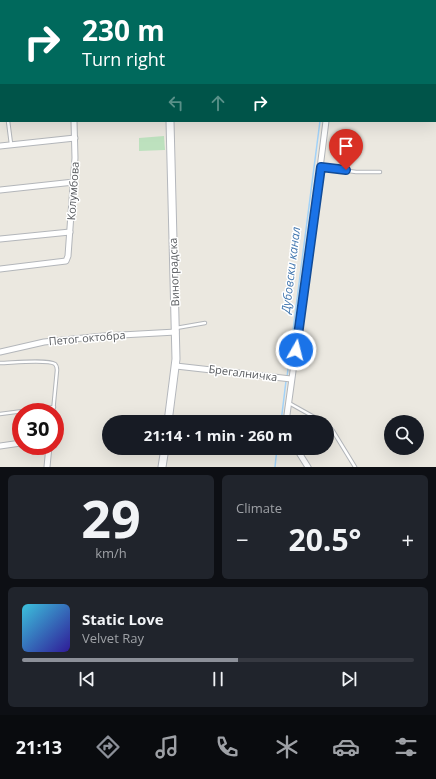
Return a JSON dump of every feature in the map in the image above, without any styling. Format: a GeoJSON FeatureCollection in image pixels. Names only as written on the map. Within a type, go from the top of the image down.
{"type":"FeatureCollection","features":[{"type":"Feature","properties":{"kind":"street","name":"Колумбова"},"geometry":{"type":"LineString","coordinates":[[0,269],[66,261],[68,256],[74,182],[74,122]]}},
{"type":"Feature","properties":{"kind":"street","name":"Виноградска"},"geometry":{"type":"LineString","coordinates":[[169,415],[172,376],[176,366],[170,122]]}},
{"type":"Feature","properties":{"kind":"street"},"geometry":{"type":"LineString","coordinates":[[290,378],[321,167],[326,122]]}},
{"type":"Feature","properties":{"kind":"street"},"geometry":{"type":"LineString","coordinates":[[0,146],[75,138]]}},
{"type":"Feature","properties":{"kind":"street"},"geometry":{"type":"LineString","coordinates":[[0,190],[74,182]]}},
{"type":"Feature","properties":{"kind":"street"},"geometry":{"type":"LineString","coordinates":[[0,239],[70,232]]}},
{"type":"Feature","properties":{"kind":"street","name":"Петог октобра"},"geometry":{"type":"LineString","coordinates":[[0,352],[44,342],[176,330]]}},
{"type":"Feature","properties":{"kind":"street","name":"Брегалничка"},"geometry":{"type":"LineString","coordinates":[[176,366],[290,378],[287,415]]}},
{"type":"Feature","properties":{"kind":"street"},"geometry":{"type":"LineString","coordinates":[[0,446],[12,444]]}},
{"type":"Feature","properties":{"kind":"street"},"geometry":{"type":"LineString","coordinates":[[47,467],[48,455]]}},
{"type":"Feature","properties":{"kind":"street"},"geometry":{"type":"LineString","coordinates":[[162,467],[164,455]]}},
{"type":"Feature","properties":{"kind":"street"},"geometry":{"type":"LineString","coordinates":[[300,455],[308,467]]}},
{"type":"Feature","properties":{"kind":"lane"},"geometry":{"type":"LineString","coordinates":[[8,122],[11,144]]}},
{"type":"Feature","properties":{"kind":"lane"},"geometry":{"type":"LineString","coordinates":[[321,167],[356,172],[380,172]]}},
{"type":"Feature","properties":{"kind":"lane"},"geometry":{"type":"LineString","coordinates":[[176,330],[205,323]]}},
{"type":"Feature","properties":{"kind":"lane"},"geometry":{"type":"LineString","coordinates":[[0,363],[43,362],[53,363],[56,365],[57,370],[54,403]]}},
{"type":"Feature","properties":{"kind":"lane"},"geometry":{"type":"LineString","coordinates":[[288,403],[310,415]]}},
{"type":"Feature","properties":{"kind":"lane"},"geometry":{"type":"LineString","coordinates":[[0,414],[12,412]]}},
{"type":"Feature","properties":{"kind":"lane"},"geometry":{"type":"LineString","coordinates":[[334,433],[355,467]]}},
{"type":"Feature","properties":{"kind":"green space"},"geometry":{"type":"Polygon","coordinates":[[[164,136],[165,150],[139,151],[139,138],[164,136]]]}},
{"type":"Feature","properties":{"kind":"waterway","name":"Дубовски канал"},"geometry":{"type":"LineString","coordinates":[[287,377],[320,122]]}},
{"type":"Feature","properties":{"kind":"waterway","name":"Дубовски канал"},"geometry":{"type":"LineString","coordinates":[[282,415],[286,381]]}},
{"type":"Feature","properties":{"kind":"waterway","name":"Дубовски канал"},"geometry":{"type":"LineString","coordinates":[[275,467],[276,455]]}},
{"type":"Feature","properties":{"kind":"route"},"geometry":{"type":"LineString","coordinates":[[296,350],[321,167],[346,170]]}}]}
